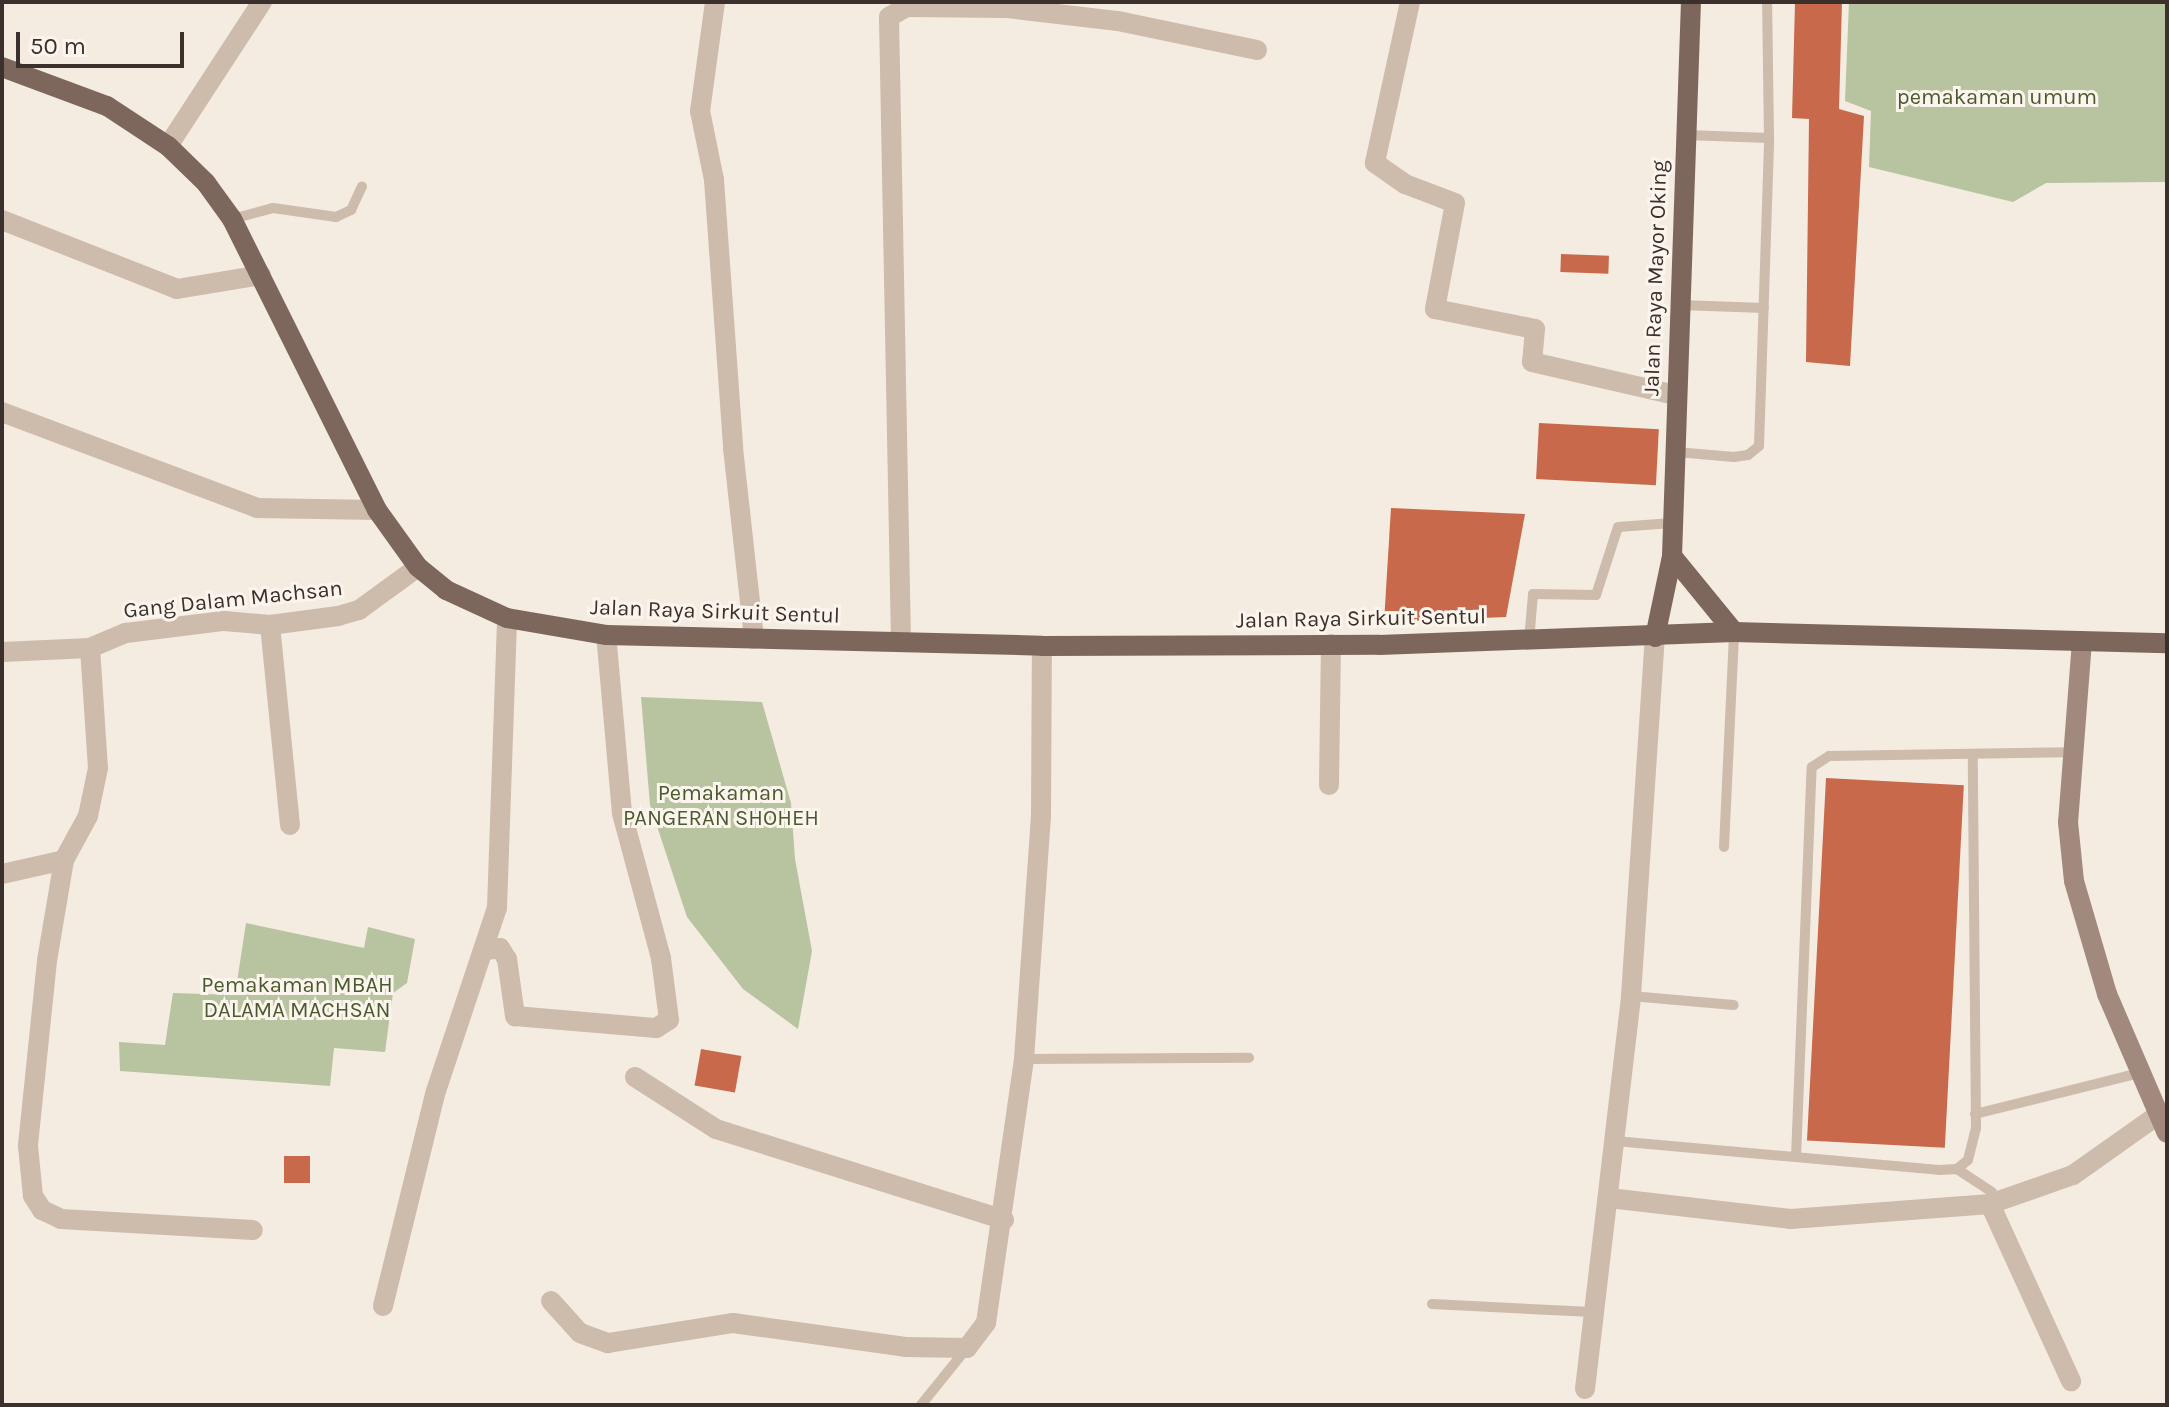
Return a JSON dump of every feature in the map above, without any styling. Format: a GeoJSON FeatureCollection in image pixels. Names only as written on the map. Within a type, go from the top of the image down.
{"type":"FeatureCollection","features":[{"type":"Feature","properties":{"kind":"main road","name":"Jalan Raya Mayor Oking"},"geometry":{"type":"LineString","coordinates":[[1655,637],[1672,556],[1678,305],[1691,2]]}},
{"type":"Feature","properties":{"kind":"main road","name":"Jalan Raya Sirkuit Sentul"},"geometry":{"type":"LineString","coordinates":[[2,67],[107,106],[168,146],[206,183],[232,219],[377,510],[418,567],[446,590],[507,618],[606,635],[1042,646],[1529,641],[1734,632],[2167,643]]}},
{"type":"Feature","properties":{"kind":"main road"},"geometry":{"type":"LineString","coordinates":[[1672,556],[1734,632]]}},
{"type":"Feature","properties":{"kind":"main road"},"geometry":{"type":"LineString","coordinates":[[2082,641],[2071,752],[2068,822],[2074,881],[2107,994],[2139,1073],[2162,1116]]}},
{"type":"Feature","properties":{"kind":"street"},"geometry":{"type":"LineString","coordinates":[[168,146],[262,2]]}},
{"type":"Feature","properties":{"kind":"street"},"geometry":{"type":"LineString","coordinates":[[715,2],[700,111],[714,180],[733,448],[754,639]]}},
{"type":"Feature","properties":{"kind":"street"},"geometry":{"type":"LineString","coordinates":[[1410,2],[1375,163],[1405,184],[1455,203],[1435,309],[1535,329],[1532,362],[1675,395]]}},
{"type":"Feature","properties":{"kind":"street"},"geometry":{"type":"LineString","coordinates":[[901,642],[889,17],[906,7],[1007,8],[1118,21],[1257,50]]}},
{"type":"Feature","properties":{"kind":"street"},"geometry":{"type":"LineString","coordinates":[[2,220],[177,289],[261,275]]}},
{"type":"Feature","properties":{"kind":"street"},"geometry":{"type":"LineString","coordinates":[[2,412],[257,508],[377,510]]}},
{"type":"Feature","properties":{"kind":"street","name":"Gang Dalam Machsan"},"geometry":{"type":"LineString","coordinates":[[2,652],[90,648],[126,633],[224,621],[270,625],[359,610],[418,567]]}},
{"type":"Feature","properties":{"kind":"street"},"geometry":{"type":"LineString","coordinates":[[383,1306],[436,1091],[486,950],[498,892],[507,618]]}},
{"type":"Feature","properties":{"kind":"street"},"geometry":{"type":"LineString","coordinates":[[270,625],[290,825]]}},
{"type":"Feature","properties":{"kind":"street"},"geometry":{"type":"LineString","coordinates":[[486,950],[500,948],[507,959],[515,1016],[656,1028],[669,1020],[661,958],[622,813],[606,635]]}},
{"type":"Feature","properties":{"kind":"street"},"geometry":{"type":"LineString","coordinates":[[1585,1389],[1631,996],[1655,637]]}},
{"type":"Feature","properties":{"kind":"street"},"geometry":{"type":"LineString","coordinates":[[1329,785],[1331,644]]}},
{"type":"Feature","properties":{"kind":"street"},"geometry":{"type":"LineString","coordinates":[[551,1301],[580,1333],[608,1343],[733,1323],[905,1347],[967,1348],[986,1323],[1004,1220],[1024,1059],[1041,817],[1042,646]]}},
{"type":"Feature","properties":{"kind":"street"},"geometry":{"type":"LineString","coordinates":[[90,648],[98,768],[88,816],[64,860],[35,1046],[28,1146],[33,1196],[42,1210],[61,1219],[253,1230]]}},
{"type":"Feature","properties":{"kind":"street"},"geometry":{"type":"LineString","coordinates":[[2,874],[64,860]]}},
{"type":"Feature","properties":{"kind":"street"},"geometry":{"type":"LineString","coordinates":[[635,1077],[716,1129],[1004,1220]]}},
{"type":"Feature","properties":{"kind":"street"},"geometry":{"type":"LineString","coordinates":[[1610,1192],[1791,1219],[1991,1198],[2075,1164],[2162,1116]]}},
{"type":"Feature","properties":{"kind":"street"},"geometry":{"type":"LineString","coordinates":[[1991,1198],[2071,1381]]}},
{"type":"Feature","properties":{"kind":"lane"},"geometry":{"type":"LineString","coordinates":[[1674,451],[1734,457],[1748,455],[1759,446],[1769,138],[1767,2]]}},
{"type":"Feature","properties":{"kind":"lane"},"geometry":{"type":"LineString","coordinates":[[1686,135],[1769,138]]}},
{"type":"Feature","properties":{"kind":"lane"},"geometry":{"type":"LineString","coordinates":[[232,219],[273,208],[336,217],[351,210],[362,186]]}},
{"type":"Feature","properties":{"kind":"lane"},"geometry":{"type":"LineString","coordinates":[[1678,305],[1764,308]]}},
{"type":"Feature","properties":{"kind":"lane"},"geometry":{"type":"LineString","coordinates":[[1529,641],[1533,594],[1596,595],[1618,527],[1672,523]]}},
{"type":"Feature","properties":{"kind":"lane"},"geometry":{"type":"LineString","coordinates":[[1724,847],[1734,632]]}},
{"type":"Feature","properties":{"kind":"lane"},"geometry":{"type":"LineString","coordinates":[[1796,1157],[1812,767],[1829,756],[2071,752]]}},
{"type":"Feature","properties":{"kind":"lane"},"geometry":{"type":"LineString","coordinates":[[1957,1169],[1968,1160],[1975,1114],[1973,754]]}},
{"type":"Feature","properties":{"kind":"lane"},"geometry":{"type":"LineString","coordinates":[[1631,996],[1734,1005]]}},
{"type":"Feature","properties":{"kind":"lane"},"geometry":{"type":"LineString","coordinates":[[1024,1059],[1249,1058]]}},
{"type":"Feature","properties":{"kind":"lane"},"geometry":{"type":"LineString","coordinates":[[1975,1114],[2139,1073]]}},
{"type":"Feature","properties":{"kind":"lane"},"geometry":{"type":"LineString","coordinates":[[1615,1141],[1957,1169],[1991,1198]]}},
{"type":"Feature","properties":{"kind":"lane"},"geometry":{"type":"LineString","coordinates":[[1432,1304],[1592,1312]]}},
{"type":"Feature","properties":{"kind":"lane"},"geometry":{"type":"LineString","coordinates":[[921,1405],[967,1348]]}},
{"type":"Feature","properties":{"kind":"green space","name":"pemakaman umum"},"geometry":{"type":"Polygon","coordinates":[[[1849,2],[2167,2],[2167,182],[2046,183],[2013,202],[1869,167],[1871,111],[1845,101],[1849,2]]]}},
{"type":"Feature","properties":{"kind":"green space","name":"Pemakaman PANGERAN SHOHEH"},"geometry":{"type":"Polygon","coordinates":[[[641,697],[762,702],[791,803],[795,859],[812,951],[798,1029],[743,989],[687,917],[650,805],[641,697]]]}},
{"type":"Feature","properties":{"kind":"green space","name":"Pemakaman MBAH DALAMA MACHSAN"},"geometry":{"type":"Polygon","coordinates":[[[246,923],[364,948],[368,927],[415,939],[407,983],[393,993],[385,1052],[334,1048],[330,1086],[120,1071],[119,1042],[165,1045],[173,993],[235,995],[246,923]]]}},
{"type":"Feature","properties":{"kind":"building"},"geometry":{"type":"Polygon","coordinates":[[[1795,2],[1842,2],[1839,109],[1864,116],[1850,366],[1806,362],[1809,119],[1792,118],[1795,2]]]}},
{"type":"Feature","properties":{"kind":"building"},"geometry":{"type":"Polygon","coordinates":[[[1561,254],[1609,256],[1608,274],[1560,272],[1561,254]]]}},
{"type":"Feature","properties":{"kind":"building"},"geometry":{"type":"Polygon","coordinates":[[[1539,423],[1659,429],[1656,485],[1536,479],[1539,423]]]}},
{"type":"Feature","properties":{"kind":"building"},"geometry":{"type":"Polygon","coordinates":[[[1391,508],[1525,514],[1506,617],[1384,622],[1391,508]]]}},
{"type":"Feature","properties":{"kind":"building"},"geometry":{"type":"Polygon","coordinates":[[[1826,778],[1964,785],[1945,1148],[1807,1141],[1826,778]]]}},
{"type":"Feature","properties":{"kind":"building"},"geometry":{"type":"Polygon","coordinates":[[[701,1049],[741,1056],[735,1093],[695,1085],[701,1049]]]}},
{"type":"Feature","properties":{"kind":"building"},"geometry":{"type":"Polygon","coordinates":[[[284,1156],[310,1156],[310,1183],[284,1183],[284,1156]]]}}]}
